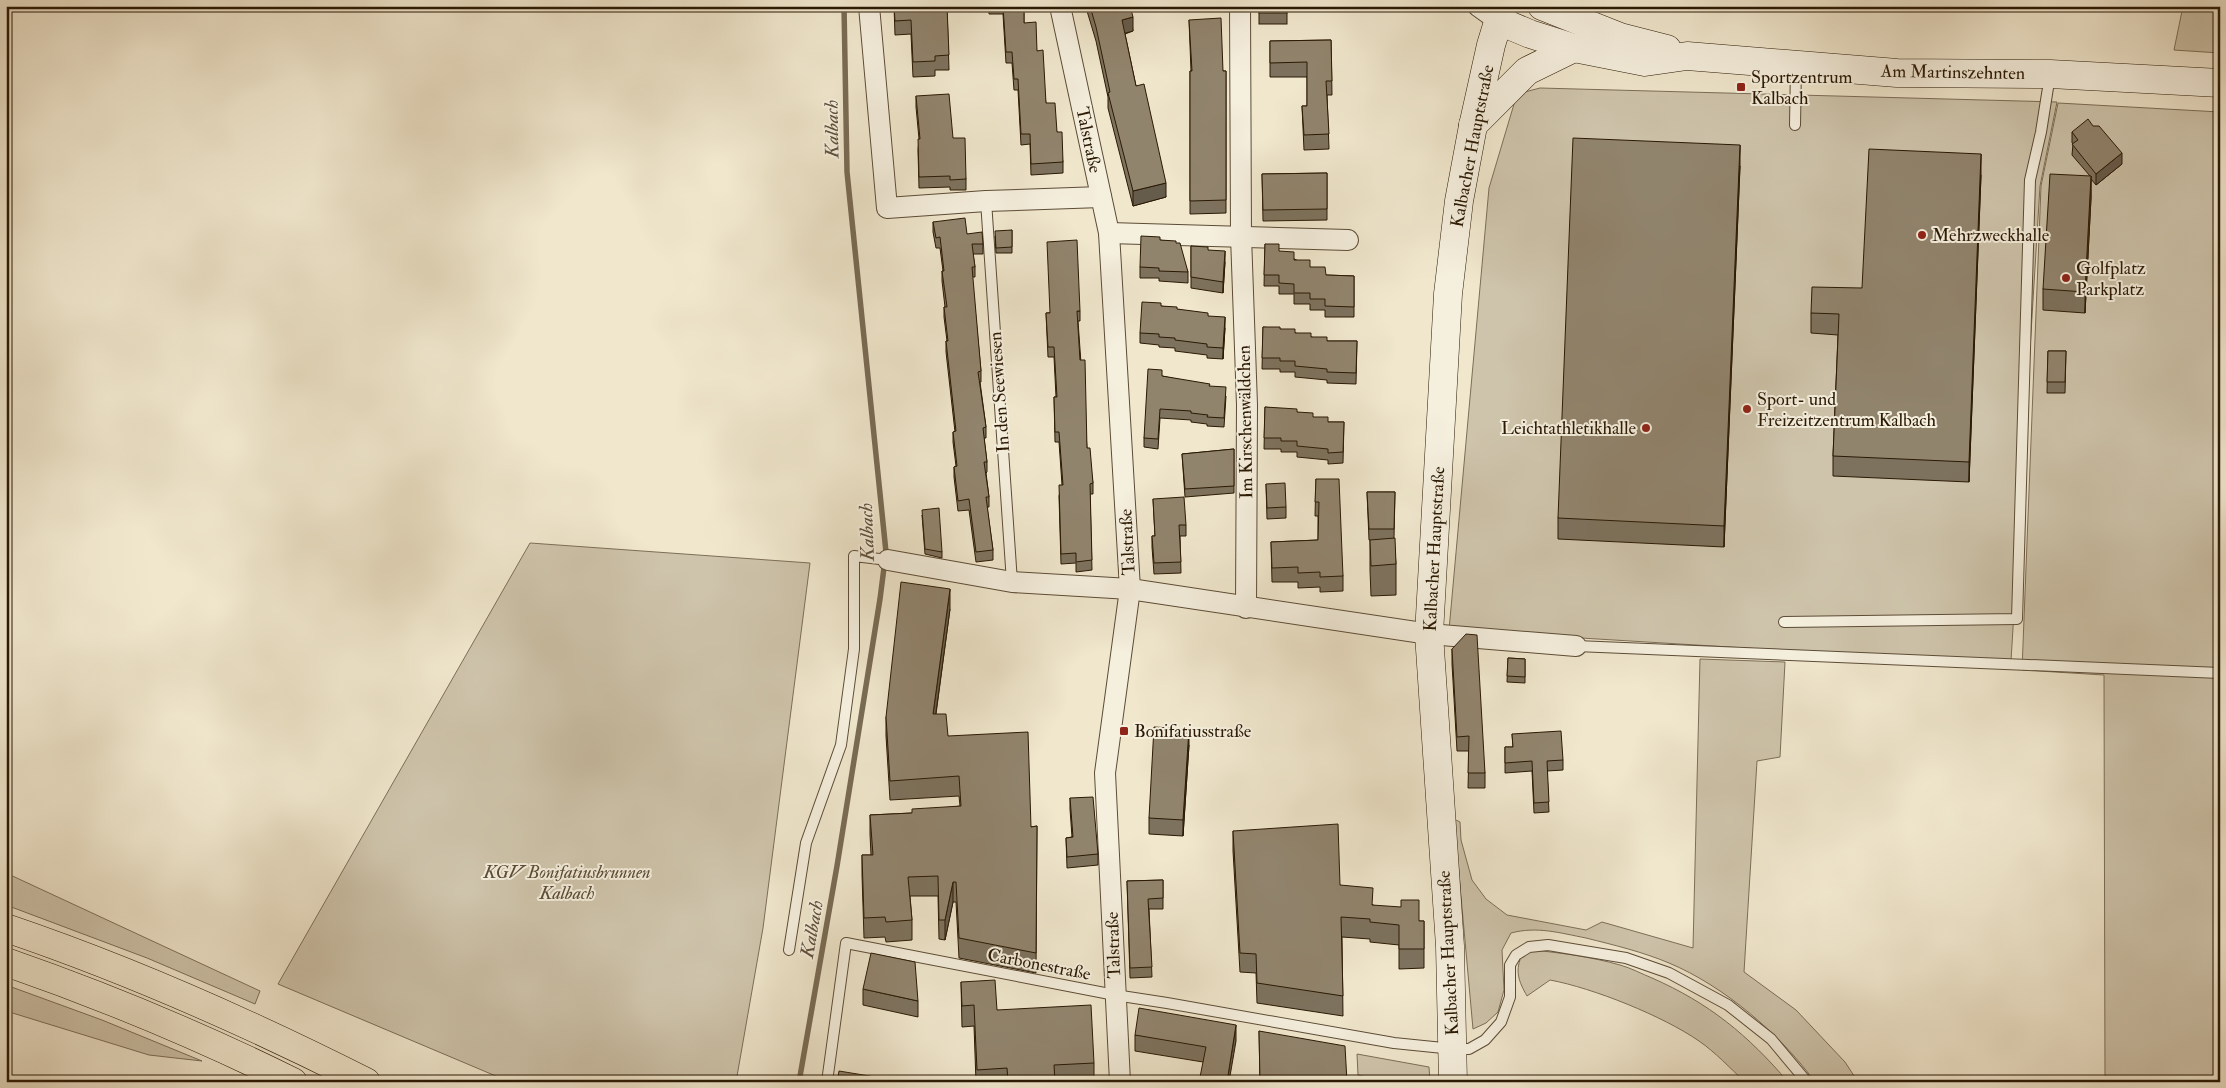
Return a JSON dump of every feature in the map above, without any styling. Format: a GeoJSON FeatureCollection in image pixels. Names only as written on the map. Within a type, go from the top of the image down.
{"type":"FeatureCollection","features":[{"type":"Feature","properties":{"kind":"highway"},"geometry":{"type":"LineString","coordinates":[[6,928],[131,973],[243,1022],[366,1082]]}},
{"type":"Feature","properties":{"kind":"highway"},"geometry":{"type":"LineString","coordinates":[[6,962],[122,1005],[233,1052],[293,1082]]}},
{"type":"Feature","properties":{"kind":"street"},"geometry":{"type":"LineString","coordinates":[[869,6],[887,208],[986,201],[1101,197]]}},
{"type":"Feature","properties":{"kind":"street","name":"Talstraße"},"geometry":{"type":"LineString","coordinates":[[1060,6],[1109,233],[1130,590],[1105,774],[1120,1082]]}},
{"type":"Feature","properties":{"kind":"street","name":"Im Kirschenwäldchen"},"geometry":{"type":"LineString","coordinates":[[1240,6],[1241,236],[1247,405],[1246,608]]}},
{"type":"Feature","properties":{"kind":"street","name":"Am Martinszehnten"},"geometry":{"type":"LineString","coordinates":[[1542,6],[1620,37],[1655,45],[1687,56]]}},
{"type":"Feature","properties":{"kind":"street","name":"Am Martinszehnten"},"geometry":{"type":"LineString","coordinates":[[1494,11],[1530,34],[1574,48],[1645,62],[1687,56],[1796,66],[1897,72],[2050,74],[2220,83]]}},
{"type":"Feature","properties":{"kind":"street","name":"Kalbacher Hauptstraße"},"geometry":{"type":"LineString","coordinates":[[1453,1082],[1450,946],[1429,634],[1448,294],[1459,202],[1472,126],[1491,45],[1494,11]]}},
{"type":"Feature","properties":{"kind":"street"},"geometry":{"type":"LineString","coordinates":[[1472,126],[1527,71],[1574,48]]}},
{"type":"Feature","properties":{"kind":"street"},"geometry":{"type":"LineString","coordinates":[[1109,233],[1348,240]]}},
{"type":"Feature","properties":{"kind":"street"},"geometry":{"type":"LineString","coordinates":[[888,560],[1012,582],[1130,590],[1429,634],[1576,646]]}},
{"type":"Feature","properties":{"kind":"lane"},"geometry":{"type":"LineString","coordinates":[[1795,125],[1796,66]]}},
{"type":"Feature","properties":{"kind":"lane"},"geometry":{"type":"LineString","coordinates":[[1784,622],[2018,619],[2030,180],[2041,132],[2050,74]]}},
{"type":"Feature","properties":{"kind":"lane","name":"In den Seewiesen"},"geometry":{"type":"LineString","coordinates":[[986,201],[1012,582]]}},
{"type":"Feature","properties":{"kind":"lane"},"geometry":{"type":"LineString","coordinates":[[789,950],[806,843],[841,745],[854,649],[854,556],[888,560]]}},
{"type":"Feature","properties":{"kind":"lane"},"geometry":{"type":"LineString","coordinates":[[1576,646],[2220,673]]}},
{"type":"Feature","properties":{"kind":"lane","name":"Carbonestraße"},"geometry":{"type":"LineString","coordinates":[[827,1082],[846,943],[1115,995],[1167,1002],[1394,1043],[1453,1049],[1469,1049],[1485,1040],[1501,1022],[1510,997],[1510,965],[1516,955],[1529,947],[1548,945],[1626,958],[1669,973],[1728,1005],[1770,1039],[1807,1082]]}},
{"type":"Feature","properties":{"kind":"green space"},"geometry":{"type":"Polygon","coordinates":[[[2183,6],[2220,6],[2220,53],[2174,50],[2183,6]]]}},
{"type":"Feature","properties":{"kind":"green space","name":"Sport- und Freizeitzentrum Kalbach"},"geometry":{"type":"Polygon","coordinates":[[[1540,88],[2057,102],[2040,186],[2011,661],[1795,651],[1449,630],[1489,188],[1517,94],[1540,88]]]}},
{"type":"Feature","properties":{"kind":"green space"},"geometry":{"type":"Polygon","coordinates":[[[2058,103],[2220,112],[2220,1082],[2105,1082],[2104,675],[2022,670],[2041,186],[2058,103]]]}},
{"type":"Feature","properties":{"kind":"green space","name":"KGV Bonifatiusbrunnen Kalbach"},"geometry":{"type":"Polygon","coordinates":[[[530,543],[810,563],[763,928],[736,1082],[510,1082],[278,984],[530,543]]]}},
{"type":"Feature","properties":{"kind":"green space"},"geometry":{"type":"Polygon","coordinates":[[[1700,659],[1785,662],[1780,757],[1757,761],[1744,972],[1796,1010],[1845,1062],[1858,1082],[1815,1082],[1785,1046],[1750,1013],[1690,973],[1659,959],[1628,949],[1586,938],[1548,931],[1530,930],[1511,933],[1502,950],[1504,990],[1498,1012],[1486,1023],[1473,1029],[1454,819],[1460,822],[1461,840],[1472,880],[1486,899],[1507,915],[1586,930],[1602,922],[1693,948],[1700,659]]]}},
{"type":"Feature","properties":{"kind":"green space"},"geometry":{"type":"Polygon","coordinates":[[[6,873],[260,991],[255,1004],[147,958],[6,905],[6,873]]]}},
{"type":"Feature","properties":{"kind":"green space"},"geometry":{"type":"Polygon","coordinates":[[[1533,950],[1577,956],[1620,965],[1673,988],[1710,1010],[1742,1035],[1758,1049],[1788,1082],[1745,1082],[1711,1050],[1667,1022],[1627,1004],[1586,989],[1550,980],[1527,996],[1520,981],[1518,967],[1521,957],[1533,950]]]}},
{"type":"Feature","properties":{"kind":"green space"},"geometry":{"type":"Polygon","coordinates":[[[6,985],[102,1020],[202,1061],[149,1055],[6,1011],[6,985]]]}},
{"type":"Feature","properties":{"kind":"green space"},"geometry":{"type":"Polygon","coordinates":[[[1357,1054],[1429,1067],[1430,1082],[1390,1082],[1358,1075],[1357,1054]]]}},
{"type":"Feature","properties":{"kind":"building"},"geometry":{"type":"Polygon","coordinates":[[[894,6],[947,6],[949,55],[935,56],[935,61],[913,62],[911,20],[895,21],[894,6]]]}},
{"type":"Feature","properties":{"kind":"building"},"geometry":{"type":"Polygon","coordinates":[[[1003,6],[1024,6],[1024,23],[1036,22],[1037,51],[1043,50],[1046,103],[1055,103],[1057,132],[1062,132],[1063,162],[1031,164],[1030,134],[1021,134],[1018,79],[1014,79],[1012,52],[1006,52],[1003,6]]]}},
{"type":"Feature","properties":{"kind":"building"},"geometry":{"type":"Polygon","coordinates":[[[1090,6],[1130,6],[1133,17],[1122,20],[1136,86],[1144,84],[1166,183],[1133,191],[1108,93],[1110,92],[1090,6]]]}},
{"type":"Feature","properties":{"kind":"building"},"geometry":{"type":"Polygon","coordinates":[[[1259,6],[1287,6],[1287,13],[1259,13],[1259,6]]]}},
{"type":"Feature","properties":{"kind":"building"},"geometry":{"type":"Polygon","coordinates":[[[1221,18],[1223,71],[1226,71],[1226,200],[1190,201],[1190,71],[1192,71],[1189,20],[1221,18]]]}},
{"type":"Feature","properties":{"kind":"building"},"geometry":{"type":"Polygon","coordinates":[[[1331,40],[1332,81],[1326,81],[1329,134],[1304,135],[1302,106],[1307,106],[1307,62],[1270,63],[1270,41],[1331,40]]]}},
{"type":"Feature","properties":{"kind":"building"},"geometry":{"type":"Polygon","coordinates":[[[949,94],[953,138],[965,138],[966,179],[950,180],[950,176],[919,177],[918,139],[920,139],[916,96],[949,94]]]}},
{"type":"Feature","properties":{"kind":"building"},"geometry":{"type":"Polygon","coordinates":[[[2088,119],[2093,126],[2099,126],[2122,153],[2096,174],[2072,144],[2078,140],[2072,132],[2088,119]]]}},
{"type":"Feature","properties":{"kind":"building","name":"Leichtathletikhalle"},"geometry":{"type":"Polygon","coordinates":[[[1573,138],[1740,145],[1724,526],[1558,518],[1573,138]]]}},
{"type":"Feature","properties":{"kind":"building"},"geometry":{"type":"Polygon","coordinates":[[[1869,149],[1981,154],[1969,462],[1833,456],[1839,314],[1811,313],[1812,287],[1862,288],[1869,149]]]}},
{"type":"Feature","properties":{"kind":"building"},"geometry":{"type":"Polygon","coordinates":[[[1327,173],[1327,209],[1263,210],[1262,174],[1327,173]]]}},
{"type":"Feature","properties":{"kind":"building","name":"Golfplatz Parkplatz"},"geometry":{"type":"Polygon","coordinates":[[[2050,174],[2091,176],[2085,292],[2043,289],[2050,174]]]}},
{"type":"Feature","properties":{"kind":"building"},"geometry":{"type":"Polygon","coordinates":[[[965,218],[967,234],[982,232],[983,244],[972,244],[975,267],[972,267],[981,371],[978,372],[986,427],[983,428],[987,462],[984,462],[989,497],[986,497],[993,550],[976,552],[969,499],[958,501],[954,467],[957,466],[953,432],[956,431],[946,341],[948,341],[944,307],[947,307],[942,271],[944,271],[940,237],[936,238],[933,222],[965,218]]]}},
{"type":"Feature","properties":{"kind":"building"},"geometry":{"type":"Polygon","coordinates":[[[1012,230],[1012,247],[996,248],[995,231],[1012,230]]]}},
{"type":"Feature","properties":{"kind":"building"},"geometry":{"type":"Polygon","coordinates":[[[1141,236],[1160,237],[1160,240],[1180,243],[1188,272],[1159,271],[1159,268],[1140,267],[1141,236]]]}},
{"type":"Feature","properties":{"kind":"building"},"geometry":{"type":"Polygon","coordinates":[[[1077,240],[1080,311],[1077,311],[1080,360],[1085,360],[1087,448],[1090,448],[1093,483],[1090,484],[1092,560],[1076,562],[1076,553],[1061,554],[1059,485],[1063,485],[1059,432],[1055,432],[1054,397],[1057,397],[1054,347],[1048,347],[1046,313],[1050,313],[1047,242],[1077,240]]]}},
{"type":"Feature","properties":{"kind":"building"},"geometry":{"type":"Polygon","coordinates":[[[1265,244],[1279,244],[1279,251],[1294,252],[1294,260],[1310,260],[1310,267],[1325,267],[1326,275],[1354,276],[1354,307],[1325,306],[1325,299],[1310,299],[1310,293],[1294,293],[1294,284],[1279,283],[1279,275],[1264,275],[1265,244]]]}},
{"type":"Feature","properties":{"kind":"building"},"geometry":{"type":"Polygon","coordinates":[[[1191,246],[1225,251],[1223,282],[1191,277],[1191,246]]]}},
{"type":"Feature","properties":{"kind":"building"},"geometry":{"type":"Polygon","coordinates":[[[1142,302],[1161,303],[1161,306],[1208,313],[1208,316],[1225,317],[1223,348],[1207,347],[1207,344],[1175,340],[1175,338],[1159,337],[1159,334],[1140,333],[1142,302]]]}},
{"type":"Feature","properties":{"kind":"building"},"geometry":{"type":"Polygon","coordinates":[[[1263,327],[1295,329],[1295,333],[1311,333],[1311,337],[1327,337],[1327,341],[1357,341],[1356,373],[1327,372],[1327,369],[1295,366],[1295,361],[1280,361],[1280,358],[1262,358],[1263,327]]]}},
{"type":"Feature","properties":{"kind":"building"},"geometry":{"type":"Polygon","coordinates":[[[2048,351],[2066,351],[2065,382],[2047,382],[2048,351]]]}},
{"type":"Feature","properties":{"kind":"building"},"geometry":{"type":"Polygon","coordinates":[[[1148,369],[1162,370],[1162,376],[1210,384],[1209,386],[1226,387],[1224,418],[1207,417],[1208,415],[1191,413],[1191,411],[1160,409],[1158,439],[1144,438],[1148,369]]]}},
{"type":"Feature","properties":{"kind":"building"},"geometry":{"type":"Polygon","coordinates":[[[1265,407],[1297,409],[1297,412],[1313,413],[1313,417],[1328,417],[1328,422],[1344,422],[1343,452],[1328,453],[1328,449],[1297,446],[1297,441],[1281,441],[1281,438],[1264,438],[1265,407]]]}},
{"type":"Feature","properties":{"kind":"building"},"geometry":{"type":"Polygon","coordinates":[[[1234,449],[1234,486],[1185,489],[1182,454],[1234,449]]]}},
{"type":"Feature","properties":{"kind":"building"},"geometry":{"type":"Polygon","coordinates":[[[1316,479],[1339,479],[1343,576],[1320,577],[1320,572],[1298,573],[1298,567],[1272,568],[1271,542],[1318,540],[1319,502],[1315,502],[1316,479]]]}},
{"type":"Feature","properties":{"kind":"building"},"geometry":{"type":"Polygon","coordinates":[[[1285,483],[1286,507],[1267,508],[1266,484],[1285,483]]]}},
{"type":"Feature","properties":{"kind":"building"},"geometry":{"type":"Polygon","coordinates":[[[1367,492],[1395,492],[1394,529],[1369,529],[1367,492]]]}},
{"type":"Feature","properties":{"kind":"building"},"geometry":{"type":"Polygon","coordinates":[[[1184,497],[1186,525],[1179,525],[1181,562],[1154,563],[1152,536],[1155,536],[1153,499],[1184,497]]]}},
{"type":"Feature","properties":{"kind":"building"},"geometry":{"type":"Polygon","coordinates":[[[939,508],[942,552],[925,549],[922,510],[939,508]]]}},
{"type":"Feature","properties":{"kind":"building"},"geometry":{"type":"Polygon","coordinates":[[[1395,538],[1396,564],[1371,566],[1370,540],[1395,538]]]}},
{"type":"Feature","properties":{"kind":"building"},"geometry":{"type":"Polygon","coordinates":[[[901,582],[950,589],[933,714],[946,714],[948,736],[1028,732],[1031,827],[1037,826],[1036,953],[959,938],[956,882],[953,882],[945,920],[939,920],[938,876],[908,877],[912,920],[886,922],[885,917],[864,918],[862,855],[873,855],[870,815],[912,813],[912,809],[961,806],[959,776],[890,781],[886,717],[901,582]]]}},
{"type":"Feature","properties":{"kind":"building"},"geometry":{"type":"Polygon","coordinates":[[[1466,634],[1477,635],[1485,773],[1468,773],[1469,736],[1457,737],[1452,649],[1466,634]]]}},
{"type":"Feature","properties":{"kind":"building"},"geometry":{"type":"Polygon","coordinates":[[[1508,658],[1525,659],[1525,677],[1507,676],[1508,658]]]}},
{"type":"Feature","properties":{"kind":"building"},"geometry":{"type":"Polygon","coordinates":[[[1154,727],[1189,729],[1183,820],[1149,818],[1154,727]]]}},
{"type":"Feature","properties":{"kind":"building"},"geometry":{"type":"Polygon","coordinates":[[[1561,731],[1563,760],[1547,761],[1549,802],[1534,803],[1532,761],[1505,763],[1505,747],[1513,747],[1512,734],[1561,731]]]}},
{"type":"Feature","properties":{"kind":"building"},"geometry":{"type":"Polygon","coordinates":[[[1093,797],[1098,854],[1067,857],[1066,838],[1073,837],[1070,798],[1093,797]]]}},
{"type":"Feature","properties":{"kind":"building"},"geometry":{"type":"Polygon","coordinates":[[[1338,824],[1340,885],[1373,888],[1372,905],[1401,907],[1401,900],[1419,900],[1419,921],[1424,921],[1424,949],[1399,949],[1399,925],[1370,922],[1370,919],[1341,917],[1343,996],[1257,983],[1256,954],[1240,953],[1233,831],[1338,824]]]}},
{"type":"Feature","properties":{"kind":"building"},"geometry":{"type":"Polygon","coordinates":[[[1163,880],[1163,898],[1148,899],[1152,967],[1130,968],[1127,881],[1163,880]]]}},
{"type":"Feature","properties":{"kind":"building"},"geometry":{"type":"Polygon","coordinates":[[[871,953],[915,962],[918,1001],[863,989],[871,953]]]}},
{"type":"Feature","properties":{"kind":"building"},"geometry":{"type":"Polygon","coordinates":[[[995,980],[997,1010],[1091,1005],[1094,1063],[1054,1065],[1055,1082],[1008,1082],[1007,1068],[977,1070],[974,1005],[962,1006],[961,982],[995,980]]]}},
{"type":"Feature","properties":{"kind":"building"},"geometry":{"type":"Polygon","coordinates":[[[1139,1008],[1236,1025],[1227,1082],[1199,1082],[1206,1047],[1135,1035],[1139,1008]]]}},
{"type":"Feature","properties":{"kind":"building"},"geometry":{"type":"Polygon","coordinates":[[[1259,1031],[1345,1046],[1347,1082],[1260,1082],[1259,1031]]]}},
{"type":"Feature","properties":{"kind":"building"},"geometry":{"type":"Polygon","coordinates":[[[839,1071],[900,1081],[900,1082],[837,1082],[839,1071]]]}},
{"type":"Feature","properties":{"kind":"waterway","name":"Kalbach"},"geometry":{"type":"LineString","coordinates":[[799,1082],[837,866],[886,552],[847,172],[844,6]]}},
{"type":"Feature","properties":{"kind":"place","name":"Sportzentrum Kalbach"},"geometry":{"type":"Point","coordinates":[1741,87]}},
{"type":"Feature","properties":{"kind":"place","name":"Mehrzweckhalle"},"geometry":{"type":"Point","coordinates":[1922,235]}},
{"type":"Feature","properties":{"kind":"place","name":"Golfplatz Parkplatz"},"geometry":{"type":"Point","coordinates":[2066,278]}},
{"type":"Feature","properties":{"kind":"place","name":"Sport- und Freizeitzentrum Kalbach"},"geometry":{"type":"Point","coordinates":[1747,409]}},
{"type":"Feature","properties":{"kind":"place","name":"Leichtathletikhalle"},"geometry":{"type":"Point","coordinates":[1646,428]}},
{"type":"Feature","properties":{"kind":"place","name":"Bonifatiusstraße"},"geometry":{"type":"Point","coordinates":[1124,731]}}]}
